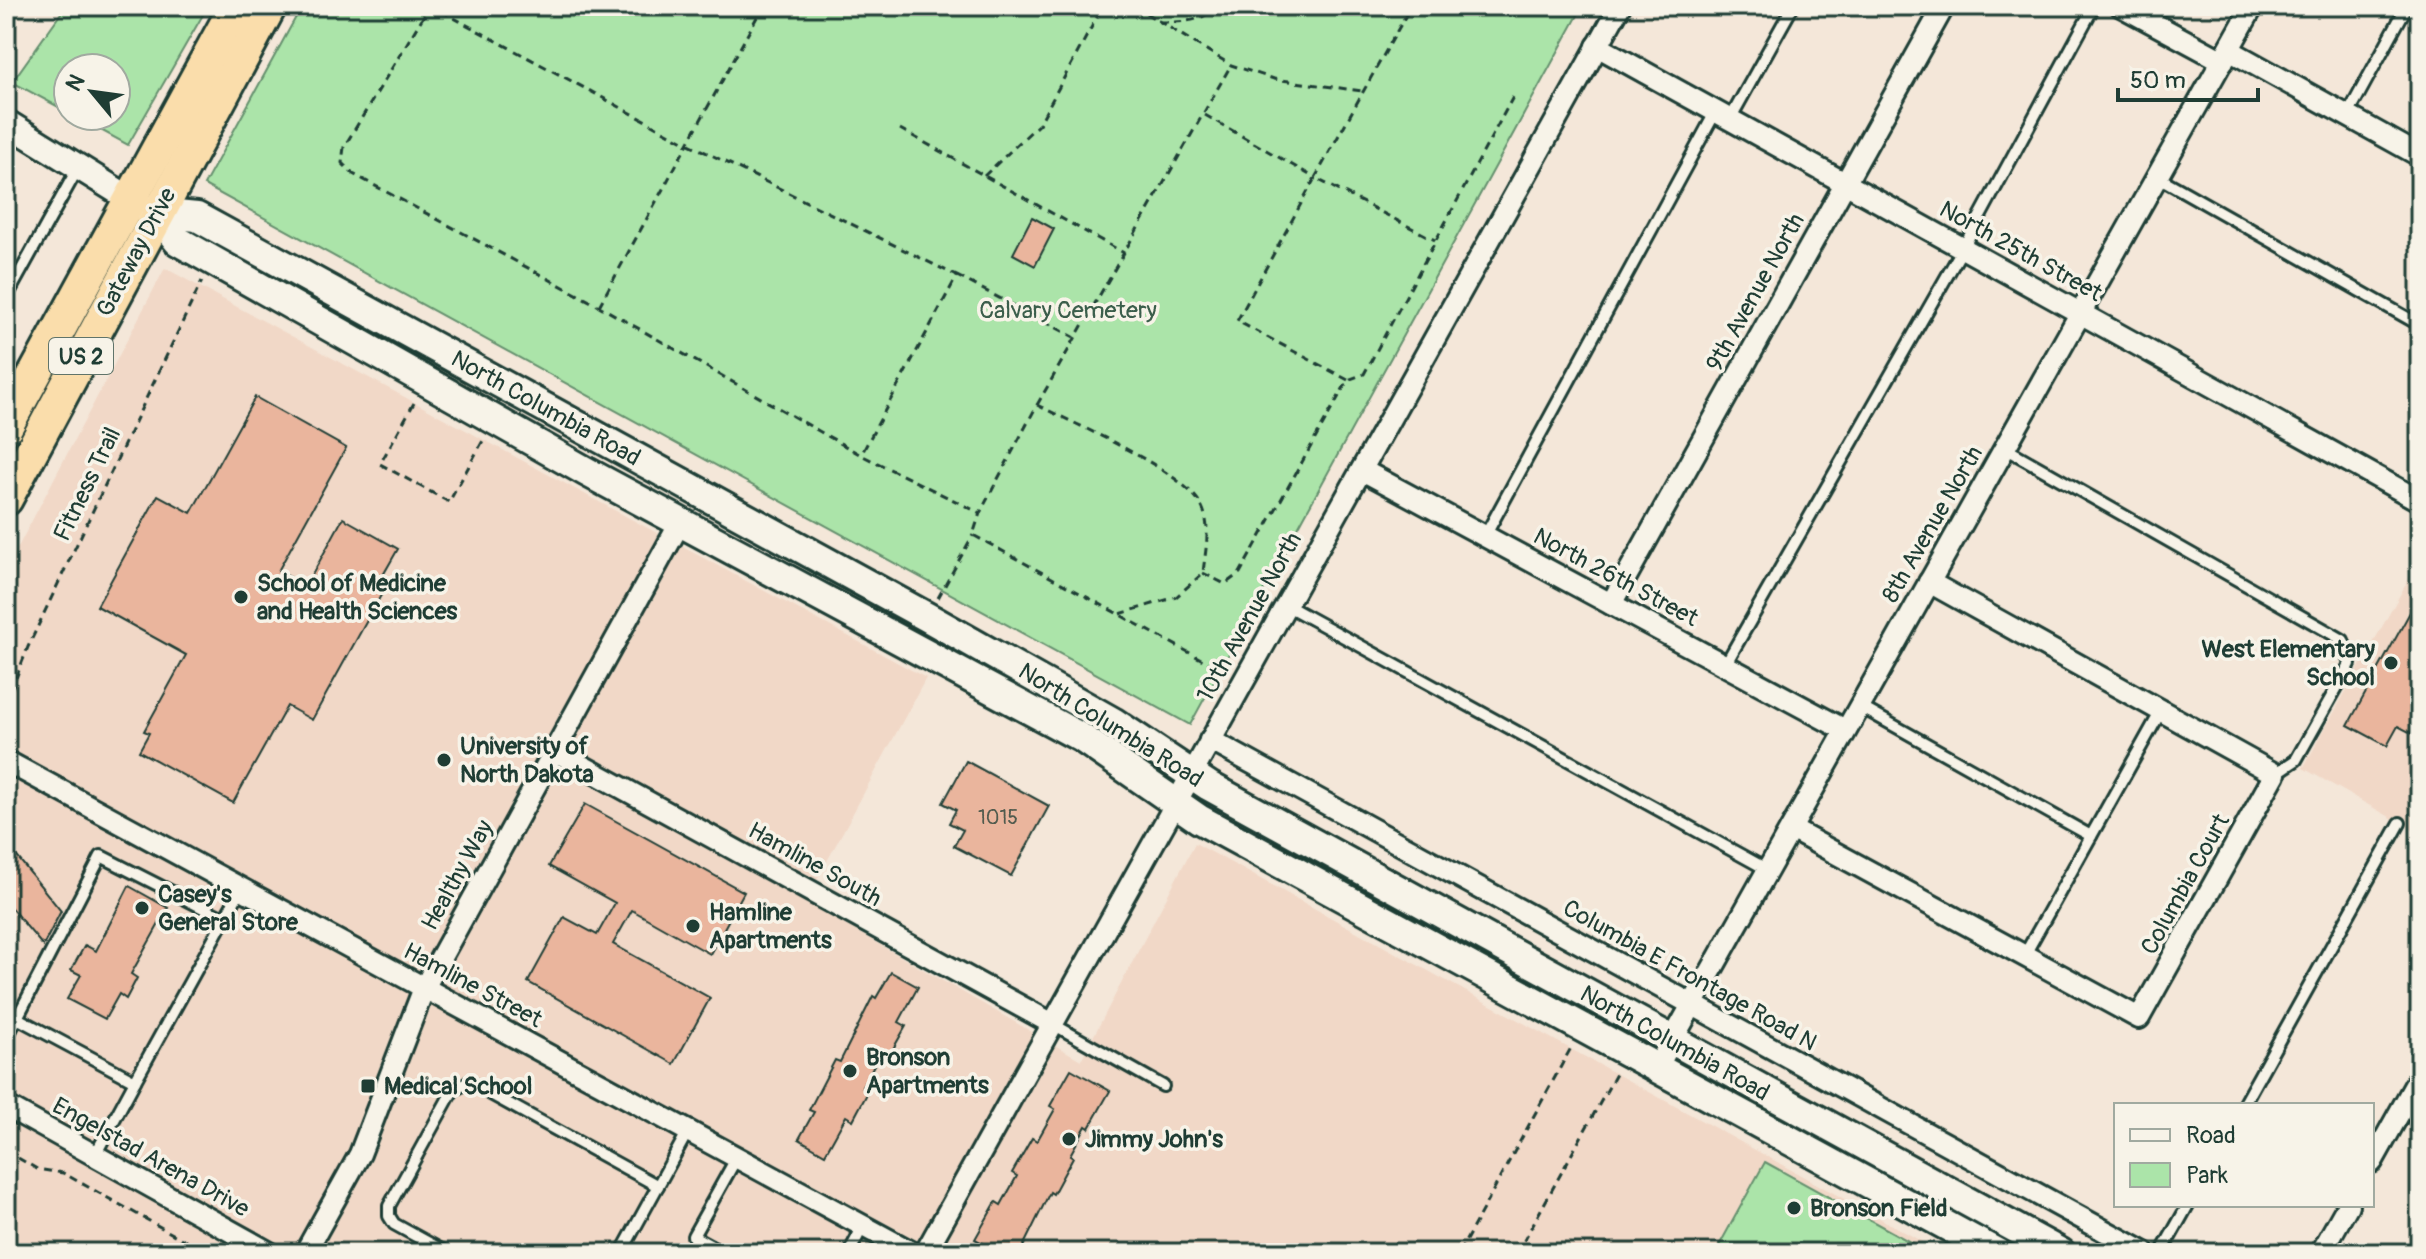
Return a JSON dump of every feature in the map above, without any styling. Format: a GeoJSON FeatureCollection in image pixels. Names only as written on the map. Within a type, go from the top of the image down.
{"type":"FeatureCollection","features":[{"type":"Feature","properties":{"kind":"highway","name":"Gateway Drive"},"geometry":{"type":"LineString","coordinates":[[6,499],[236,6]]}},
{"type":"Feature","properties":{"kind":"highway","name":"Gateway Drive"},"geometry":{"type":"LineString","coordinates":[[6,427],[270,6]]}},
{"type":"Feature","properties":{"kind":"main road","name":"North Columbia Road"},"geometry":{"type":"LineString","coordinates":[[143,206],[197,217],[927,617],[1113,722],[1191,774],[1672,1042],[2061,1253]]}},
{"type":"Feature","properties":{"kind":"main road","name":"North Columbia Road"},"geometry":{"type":"LineString","coordinates":[[143,206],[178,241],[587,472],[1082,738],[1175,803],[1997,1253]]}},
{"type":"Feature","properties":{"kind":"street","name":"10th Avenue North"},"geometry":{"type":"LineString","coordinates":[[925,1253],[1620,6]]}},
{"type":"Feature","properties":{"kind":"street","name":"9th Avenue North"},"geometry":{"type":"LineString","coordinates":[[1611,604],[1944,6]]}},
{"type":"Feature","properties":{"kind":"street"},"geometry":{"type":"LineString","coordinates":[[2121,6],[2347,116],[2420,156]]}},
{"type":"Feature","properties":{"kind":"street","name":"8th Avenue North"},"geometry":{"type":"LineString","coordinates":[[1656,1069],[2253,6]]}},
{"type":"Feature","properties":{"kind":"street","name":"North 25th Street"},"geometry":{"type":"LineString","coordinates":[[1597,46],[2420,501]]}},
{"type":"Feature","properties":{"kind":"street","name":"North Columbia Road"},"geometry":{"type":"LineString","coordinates":[[6,122],[143,206]]}},
{"type":"Feature","properties":{"kind":"street","name":"North 26th Street"},"geometry":{"type":"LineString","coordinates":[[1362,470],[1845,730]]}},
{"type":"Feature","properties":{"kind":"street","name":"Healthy Way"},"geometry":{"type":"LineString","coordinates":[[305,1253],[360,1154],[424,988],[675,532]]}},
{"type":"Feature","properties":{"kind":"street"},"geometry":{"type":"LineString","coordinates":[[1929,582],[2275,774]]}},
{"type":"Feature","properties":{"kind":"street","name":"Columbia E Frontage Road N"},"geometry":{"type":"LineString","coordinates":[[1210,740],[2145,1253]]}},
{"type":"Feature","properties":{"kind":"street","name":"Hamline South"},"geometry":{"type":"LineString","coordinates":[[555,751],[1051,1023]]}},
{"type":"Feature","properties":{"kind":"street","name":"Hamline Street"},"geometry":{"type":"LineString","coordinates":[[8,762],[913,1253]]}},
{"type":"Feature","properties":{"kind":"street","name":"Columbia Court"},"geometry":{"type":"LineString","coordinates":[[1791,829],[2139,1018],[2275,774]]}},
{"type":"Feature","properties":{"kind":"street"},"geometry":{"type":"LineString","coordinates":[[2374,1158],[2420,1076]]}},
{"type":"Feature","properties":{"kind":"street","name":"Engelstad Arena Drive"},"geometry":{"type":"LineString","coordinates":[[6,1106],[270,1253]]}},
{"type":"Feature","properties":{"kind":"street"},"geometry":{"type":"LineString","coordinates":[[2321,1253],[2347,1207]]}},
{"type":"Feature","properties":{"kind":"lane"},"geometry":{"type":"LineString","coordinates":[[1485,536],[1723,115],[1793,6]]}},
{"type":"Feature","properties":{"kind":"lane"},"geometry":{"type":"LineString","coordinates":[[1725,665],[1963,248],[2094,6]]}},
{"type":"Feature","properties":{"kind":"lane"},"geometry":{"type":"LineString","coordinates":[[2347,116],[2407,6]]}},
{"type":"Feature","properties":{"kind":"lane"},"geometry":{"type":"LineString","coordinates":[[6,298],[78,168]]}},
{"type":"Feature","properties":{"kind":"lane"},"geometry":{"type":"LineString","coordinates":[[2158,177],[2420,325]]}},
{"type":"Feature","properties":{"kind":"lane"},"geometry":{"type":"LineString","coordinates":[[2005,448],[2343,640],[2350,664],[2296,760],[2275,774]]}},
{"type":"Feature","properties":{"kind":"lane"},"geometry":{"type":"LineString","coordinates":[[1286,605],[1768,870]]}},
{"type":"Feature","properties":{"kind":"lane"},"geometry":{"type":"LineString","coordinates":[[1859,706],[2091,836]]}},
{"type":"Feature","properties":{"kind":"lane"},"geometry":{"type":"LineString","coordinates":[[2024,956],[2161,711]]}},
{"type":"Feature","properties":{"kind":"lane"},"geometry":{"type":"LineString","coordinates":[[2244,1103],[2400,823]]}},
{"type":"Feature","properties":{"kind":"lane"},"geometry":{"type":"LineString","coordinates":[[6,1039],[101,856],[225,919]]}},
{"type":"Feature","properties":{"kind":"lane"},"geometry":{"type":"LineString","coordinates":[[95,1155],[241,889]]}},
{"type":"Feature","properties":{"kind":"lane"},"geometry":{"type":"LineString","coordinates":[[17,1018],[135,1081]]}},
{"type":"Feature","properties":{"kind":"lane"},"geometry":{"type":"LineString","coordinates":[[1051,1023],[1163,1086]]}},
{"type":"Feature","properties":{"kind":"lane"},"geometry":{"type":"LineString","coordinates":[[447,1253],[394,1224],[389,1216],[389,1206],[453,1090],[460,1084],[469,1082],[658,1186]]}},
{"type":"Feature","properties":{"kind":"lane"},"geometry":{"type":"LineString","coordinates":[[621,1253],[688,1131]]}},
{"type":"Feature","properties":{"kind":"lane"},"geometry":{"type":"LineString","coordinates":[[724,1253],[693,1236],[737,1157]]}},
{"type":"Feature","properties":{"kind":"lane"},"geometry":{"type":"LineString","coordinates":[[2161,1253],[2187,1207]]}},
{"type":"Feature","properties":{"kind":"lane"},"geometry":{"type":"LineString","coordinates":[[849,1253],[863,1226]]}},
{"type":"Feature","properties":{"kind":"path"},"geometry":{"type":"LineString","coordinates":[[441,11],[444,6]]}},
{"type":"Feature","properties":{"kind":"path"},"geometry":{"type":"LineString","coordinates":[[599,306],[763,6]]}},
{"type":"Feature","properties":{"kind":"path"},"geometry":{"type":"LineString","coordinates":[[984,176],[1039,124],[1103,6]]}},
{"type":"Feature","properties":{"kind":"path"},"geometry":{"type":"LineString","coordinates":[[1134,6],[1231,65],[1274,79],[1364,91]]}},
{"type":"Feature","properties":{"kind":"path"},"geometry":{"type":"LineString","coordinates":[[1156,22],[1190,21],[1211,13],[1216,6]]}},
{"type":"Feature","properties":{"kind":"path"},"geometry":{"type":"LineString","coordinates":[[1348,380],[1237,321],[1411,6]]}},
{"type":"Feature","properties":{"kind":"path"},"geometry":{"type":"LineString","coordinates":[[980,513],[861,455],[599,306],[353,174],[342,163],[344,147],[429,7],[687,143],[957,276],[1074,338]]}},
{"type":"Feature","properties":{"kind":"path"},"geometry":{"type":"LineString","coordinates":[[927,617],[973,535],[980,513],[1037,405],[1231,65]]}},
{"type":"Feature","properties":{"kind":"path"},"geometry":{"type":"LineString","coordinates":[[1203,573],[1225,584],[1240,573],[1348,380],[1364,374],[1514,95]]}},
{"type":"Feature","properties":{"kind":"path"},"geometry":{"type":"LineString","coordinates":[[1203,114],[1315,178],[1436,240]]}},
{"type":"Feature","properties":{"kind":"path"},"geometry":{"type":"LineString","coordinates":[[900,129],[1124,253]]}},
{"type":"Feature","properties":{"kind":"path"},"geometry":{"type":"LineString","coordinates":[[861,455],[957,276]]}},
{"type":"Feature","properties":{"kind":"path","name":"Fitness Trail"},"geometry":{"type":"LineString","coordinates":[[6,704],[28,647],[115,470],[201,280]]}},
{"type":"Feature","properties":{"kind":"path"},"geometry":{"type":"LineString","coordinates":[[418,396],[380,464],[449,502],[487,433]]}},
{"type":"Feature","properties":{"kind":"path"},"geometry":{"type":"LineString","coordinates":[[1037,405],[1183,482],[1202,505],[1207,531],[1203,573],[1176,597],[1120,614]]}},
{"type":"Feature","properties":{"kind":"path"},"geometry":{"type":"LineString","coordinates":[[973,535],[1243,681]]}},
{"type":"Feature","properties":{"kind":"path"},"geometry":{"type":"LineString","coordinates":[[1459,1253],[1576,1039]]}},
{"type":"Feature","properties":{"kind":"path"},"geometry":{"type":"LineString","coordinates":[[1517,1253],[1622,1064]]}},
{"type":"Feature","properties":{"kind":"path"},"geometry":{"type":"LineString","coordinates":[[6,1151],[37,1169],[63,1173],[207,1253]]}},
{"type":"Feature","properties":{"kind":"shaded area","name":"University of North Dakota"},"geometry":{"type":"Polygon","coordinates":[[[165,268],[926,678],[805,902],[1081,1060],[1195,843],[1943,1253],[6,1253],[6,570],[165,268]]]}},
{"type":"Feature","properties":{"kind":"shaded area","name":"West Elementary School"},"geometry":{"type":"Polygon","coordinates":[[[2420,559],[2420,834],[2303,768],[2420,559]]]}},
{"type":"Feature","properties":{"kind":"green space"},"geometry":{"type":"Polygon","coordinates":[[[66,6],[208,6],[128,145],[104,132],[132,132],[132,52],[52,52],[52,103],[12,82],[66,6]]]}},
{"type":"Feature","properties":{"kind":"green space","name":"Calvary Cemetery"},"geometry":{"type":"Polygon","coordinates":[[[302,6],[1583,6],[1190,725],[204,185],[302,6]]]}},
{"type":"Feature","properties":{"kind":"green space","name":"Bronson Field"},"geometry":{"type":"Polygon","coordinates":[[[1765,1162],[1930,1253],[1715,1253],[1765,1162]]]}},
{"type":"Feature","properties":{"kind":"building"},"geometry":{"type":"Polygon","coordinates":[[[1032,217],[1054,229],[1035,266],[1013,254],[1032,217]]]}},
{"type":"Feature","properties":{"kind":"building","name":"School of Medicine and Health Sciences"},"geometry":{"type":"Polygon","coordinates":[[[255,397],[346,448],[278,571],[306,586],[343,518],[398,549],[378,584],[385,588],[312,720],[287,706],[233,803],[139,751],[149,733],[144,731],[186,655],[97,606],[158,495],[191,513],[255,397]]]}},
{"type":"Feature","properties":{"kind":"building"},"geometry":{"type":"Polygon","coordinates":[[[2420,594],[2420,721],[2413,734],[2398,726],[2387,746],[2348,725],[2420,594]]]}},
{"type":"Feature","properties":{"kind":"building"},"geometry":{"type":"Polygon","coordinates":[[[966,761],[1049,806],[1011,876],[954,846],[963,830],[949,823],[956,810],[943,803],[966,761]]]}},
{"type":"Feature","properties":{"kind":"building","name":"Hamline Apartments"},"geometry":{"type":"Polygon","coordinates":[[[585,804],[744,892],[710,954],[632,910],[613,944],[710,998],[674,1064],[528,982],[564,917],[597,935],[615,903],[549,866],[585,804]]]}},
{"type":"Feature","properties":{"kind":"building"},"geometry":{"type":"Polygon","coordinates":[[[6,843],[61,911],[43,946],[6,902],[6,843]]]}},
{"type":"Feature","properties":{"kind":"building","name":"Casey's General Store"},"geometry":{"type":"Polygon","coordinates":[[[129,886],[168,908],[131,974],[137,978],[126,999],[119,994],[105,1019],[67,999],[81,975],[71,970],[85,945],[96,951],[129,886]]]}},
{"type":"Feature","properties":{"kind":"building","name":"Bronson Apartments"},"geometry":{"type":"Polygon","coordinates":[[[891,972],[918,987],[899,1022],[906,1026],[889,1056],[881,1052],[862,1087],[869,1090],[853,1120],[846,1116],[825,1154],[799,1139],[814,1112],[809,1110],[835,1060],[840,1062],[873,996],[876,998],[891,972]]]}},
{"type":"Feature","properties":{"kind":"building"},"geometry":{"type":"Polygon","coordinates":[[[1071,1069],[1110,1091],[1089,1128],[1086,1126],[1070,1155],[1073,1157],[1053,1194],[1050,1192],[1020,1253],[1001,1253],[975,1239],[996,1202],[1001,1205],[1017,1176],[1012,1173],[1032,1138],[1037,1141],[1055,1109],[1050,1106],[1071,1069]]]}},
{"type":"Feature","properties":{"kind":"place","name":"School of Medicine and Health Sciences"},"geometry":{"type":"Point","coordinates":[241,597]}},
{"type":"Feature","properties":{"kind":"place","name":"West Elementary School"},"geometry":{"type":"Point","coordinates":[2391,663]}},
{"type":"Feature","properties":{"kind":"place","name":"University of North Dakota"},"geometry":{"type":"Point","coordinates":[444,760]}},
{"type":"Feature","properties":{"kind":"place","name":"Casey's General Store"},"geometry":{"type":"Point","coordinates":[142,908]}},
{"type":"Feature","properties":{"kind":"place","name":"Hamline Apartments"},"geometry":{"type":"Point","coordinates":[693,926]}},
{"type":"Feature","properties":{"kind":"place","name":"Bronson Apartments"},"geometry":{"type":"Point","coordinates":[850,1071]}},
{"type":"Feature","properties":{"kind":"place","name":"Medical School"},"geometry":{"type":"Point","coordinates":[368,1086]}},
{"type":"Feature","properties":{"kind":"place","name":"Jimmy John's"},"geometry":{"type":"Point","coordinates":[1069,1139]}},
{"type":"Feature","properties":{"kind":"place","name":"Bronson Field"},"geometry":{"type":"Point","coordinates":[1794,1208]}}]}
